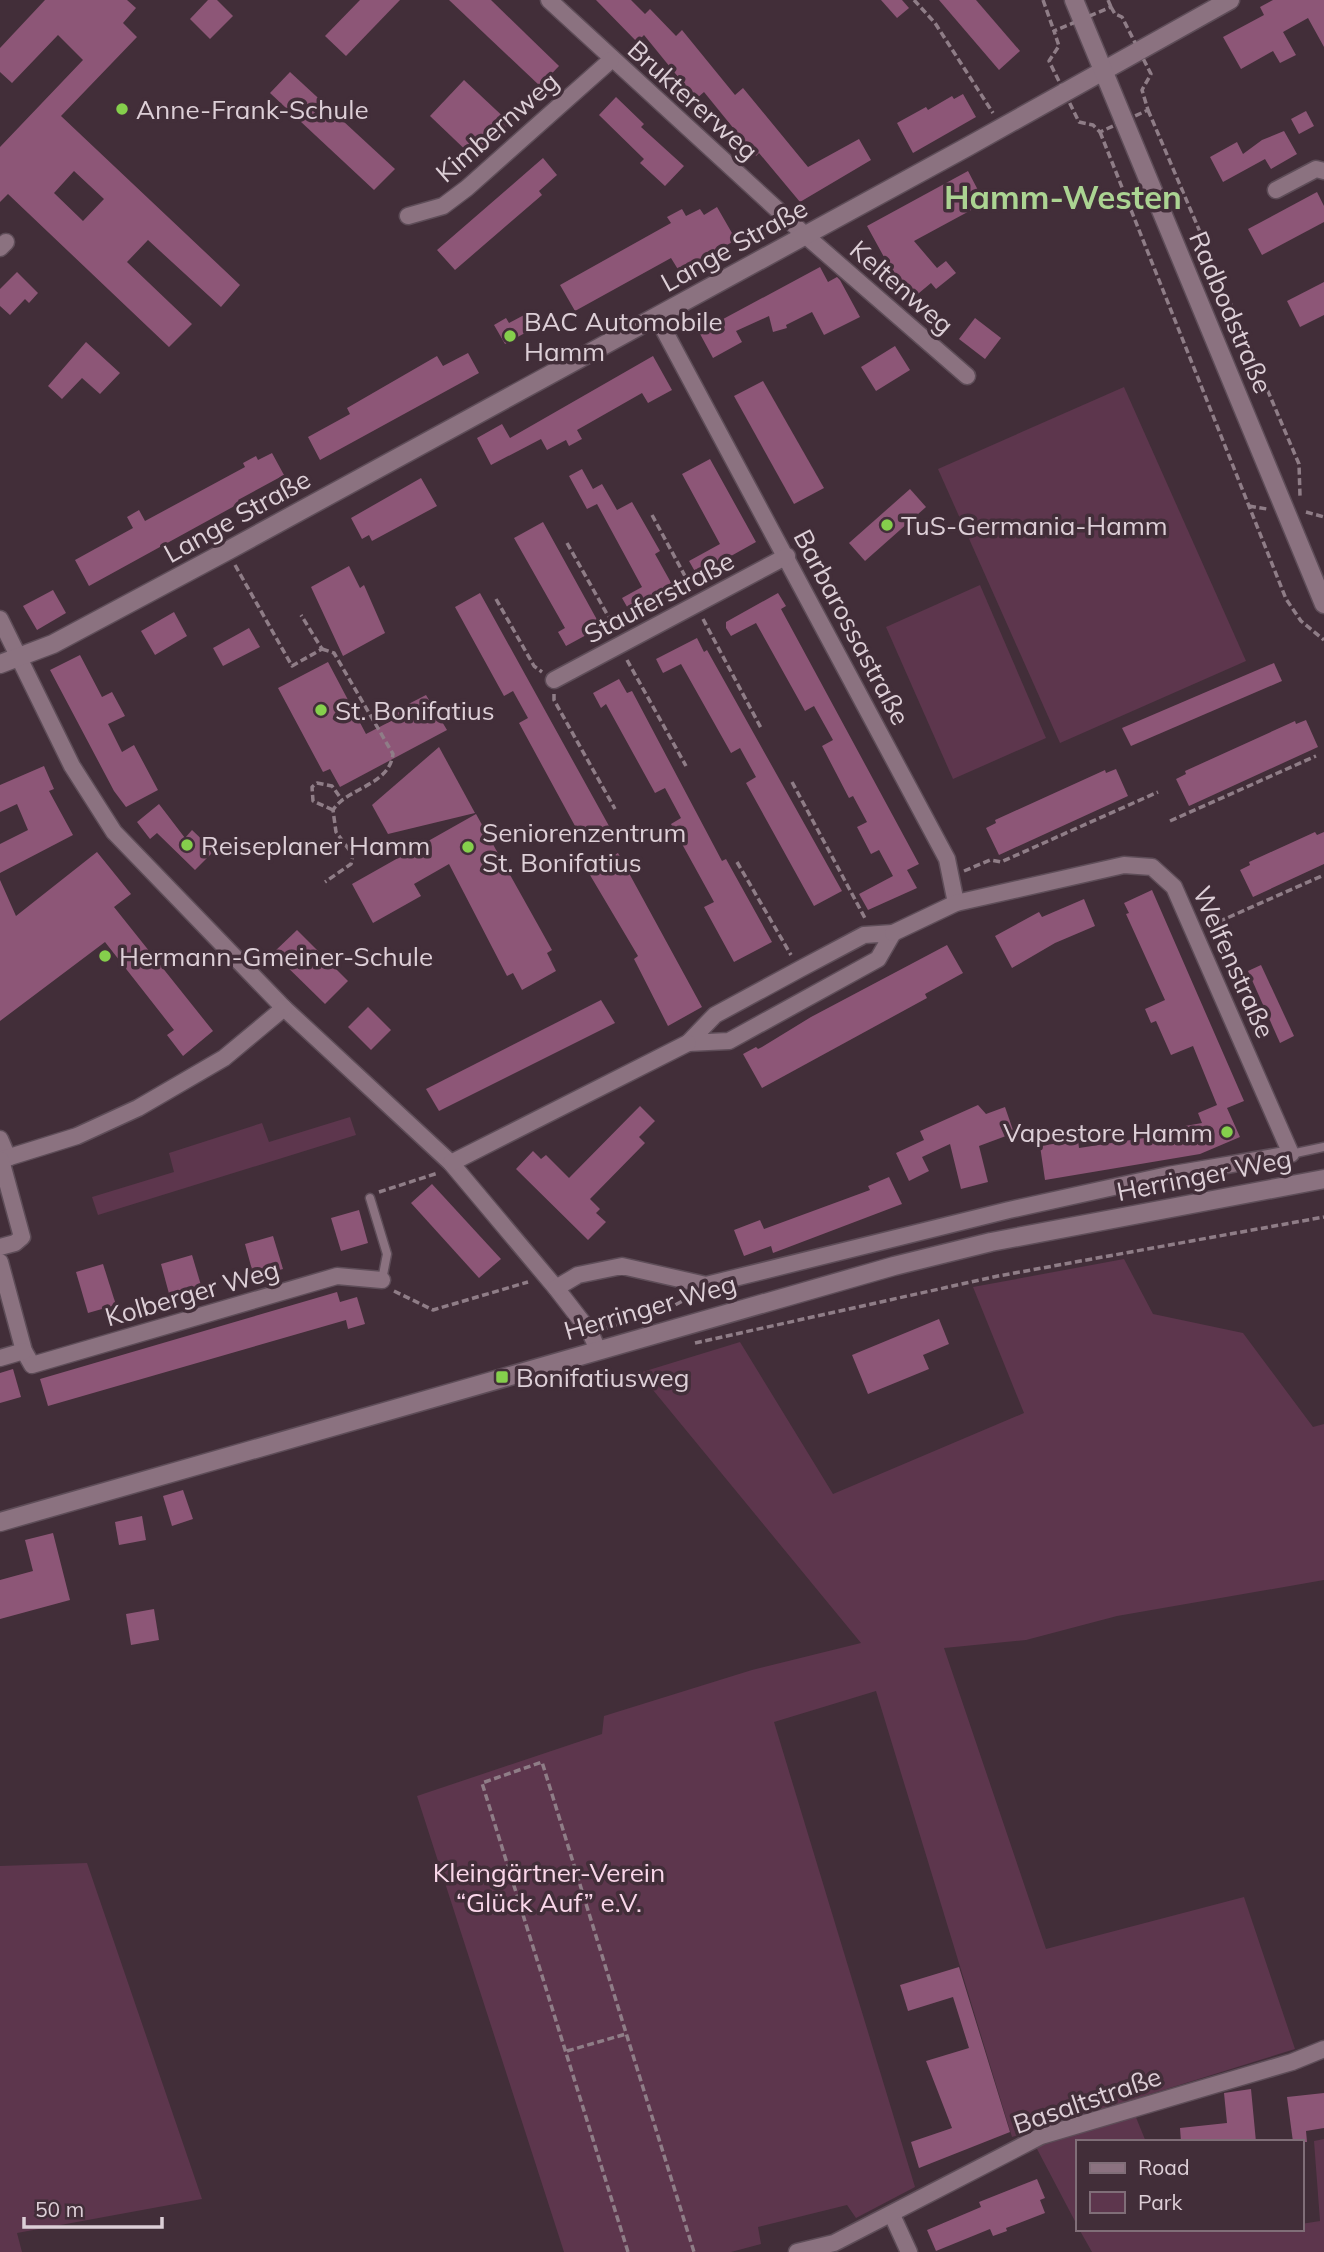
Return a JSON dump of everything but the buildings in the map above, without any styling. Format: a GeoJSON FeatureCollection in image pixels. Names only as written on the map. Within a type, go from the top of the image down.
{"type":"FeatureCollection","features":[{"type":"Feature","properties":{"kind":"main road","name":"Radbodstraße"},"geometry":{"type":"LineString","coordinates":[[1074,0],[1324,604]]}},
{"type":"Feature","properties":{"kind":"main road","name":"Lange Straße"},"geometry":{"type":"LineString","coordinates":[[0,664],[19,658],[99,620],[228,551],[1002,128],[1230,0]]}},
{"type":"Feature","properties":{"kind":"main road","name":"Herringer Weg"},"geometry":{"type":"LineString","coordinates":[[0,1522],[788,1295],[991,1242],[1324,1178]]}},
{"type":"Feature","properties":{"kind":"street","name":"Bruktererweg"},"geometry":{"type":"LineString","coordinates":[[549,0],[611,60],[805,235]]}},
{"type":"Feature","properties":{"kind":"street","name":"Kimbernweg"},"geometry":{"type":"LineString","coordinates":[[408,216],[443,206],[467,188],[611,60]]}},
{"type":"Feature","properties":{"kind":"street"},"geometry":{"type":"LineString","coordinates":[[1276,190],[1316,169],[1324,171]]}},
{"type":"Feature","properties":{"kind":"street","name":"Keltenweg"},"geometry":{"type":"LineString","coordinates":[[805,235],[967,376]]}},
{"type":"Feature","properties":{"kind":"street","name":"Barbarossastraße"},"geometry":{"type":"LineString","coordinates":[[657,317],[947,859],[956,903]]}},
{"type":"Feature","properties":{"kind":"street","name":"Stauferstraße"},"geometry":{"type":"LineString","coordinates":[[554,680],[787,556]]}},
{"type":"Feature","properties":{"kind":"street"},"geometry":{"type":"LineString","coordinates":[[0,619],[72,766],[114,832],[284,1008],[451,1163],[552,1283],[590,1332],[598,1350]]}},
{"type":"Feature","properties":{"kind":"street","name":"Welfenstraße"},"geometry":{"type":"LineString","coordinates":[[956,903],[1124,865],[1140,864],[1152,867],[1169,879],[1291,1154]]}},
{"type":"Feature","properties":{"kind":"street"},"geometry":{"type":"LineString","coordinates":[[451,1163],[688,1043],[715,1015],[864,935],[893,933],[956,903]]}},
{"type":"Feature","properties":{"kind":"street"},"geometry":{"type":"LineString","coordinates":[[688,1043],[729,1041],[878,959],[893,933]]}},
{"type":"Feature","properties":{"kind":"street"},"geometry":{"type":"LineString","coordinates":[[3,1160],[77,1136],[138,1108],[223,1058],[284,1008]]}},
{"type":"Feature","properties":{"kind":"street"},"geometry":{"type":"LineString","coordinates":[[0,1139],[22,1237],[15,1243],[0,1247]]}},
{"type":"Feature","properties":{"kind":"street","name":"Herringer Weg"},"geometry":{"type":"LineString","coordinates":[[552,1283],[622,1266],[706,1285],[1062,1198],[1168,1175],[1291,1154]]}},
{"type":"Feature","properties":{"kind":"street"},"geometry":{"type":"LineString","coordinates":[[0,1262],[24,1351],[0,1358]]}},
{"type":"Feature","properties":{"kind":"street","name":"Kolberger Weg"},"geometry":{"type":"LineString","coordinates":[[24,1351],[32,1365],[337,1276],[383,1280]]}},
{"type":"Feature","properties":{"kind":"street","name":"Basaltstraße"},"geometry":{"type":"LineString","coordinates":[[797,2252],[834,2243],[1041,2136],[1292,2062],[1324,2049]]}},
{"type":"Feature","properties":{"kind":"street"},"geometry":{"type":"LineString","coordinates":[[892,2215],[909,2252]]}},
{"type":"Feature","properties":{"kind":"lane","name":"Herringer Weg"},"geometry":{"type":"LineString","coordinates":[[1291,1154],[1324,1147]]}},
{"type":"Feature","properties":{"kind":"lane"},"geometry":{"type":"LineString","coordinates":[[370,1198],[387,1254],[383,1280]]}},
{"type":"Feature","properties":{"kind":"path"},"geometry":{"type":"LineString","coordinates":[[915,0],[935,23],[1002,128]]}},
{"type":"Feature","properties":{"kind":"path"},"geometry":{"type":"LineString","coordinates":[[1043,0],[1054,31]]}},
{"type":"Feature","properties":{"kind":"path"},"geometry":{"type":"LineString","coordinates":[[1108,0],[1111,7]]}},
{"type":"Feature","properties":{"kind":"path"},"geometry":{"type":"LineString","coordinates":[[1148,110],[1299,464],[1300,501]]}},
{"type":"Feature","properties":{"kind":"path"},"geometry":{"type":"LineString","coordinates":[[1100,132],[1286,599],[1301,621],[1324,640]]}},
{"type":"Feature","properties":{"kind":"path"},"geometry":{"type":"LineString","coordinates":[[652,515],[761,728]]}},
{"type":"Feature","properties":{"kind":"path"},"geometry":{"type":"LineString","coordinates":[[568,543],[686,766]]}},
{"type":"Feature","properties":{"kind":"path"},"geometry":{"type":"LineString","coordinates":[[228,551],[292,666],[322,649]]}},
{"type":"Feature","properties":{"kind":"path"},"geometry":{"type":"LineString","coordinates":[[496,599],[534,666],[554,680],[554,700],[615,809]]}},
{"type":"Feature","properties":{"kind":"path"},"geometry":{"type":"LineString","coordinates":[[301,615],[322,649],[334,653],[393,754],[387,770],[371,784],[342,800],[333,810],[336,832],[353,855],[351,864],[326,882]]}},
{"type":"Feature","properties":{"kind":"path"},"geometry":{"type":"LineString","coordinates":[[1170,821],[1316,756]]}},
{"type":"Feature","properties":{"kind":"path"},"geometry":{"type":"LineString","coordinates":[[792,782],[874,934]]}},
{"type":"Feature","properties":{"kind":"path"},"geometry":{"type":"LineString","coordinates":[[333,810],[313,801],[312,787],[317,783],[332,786],[342,800]]}},
{"type":"Feature","properties":{"kind":"path"},"geometry":{"type":"LineString","coordinates":[[952,877],[990,860],[1002,862],[1158,792]]}},
{"type":"Feature","properties":{"kind":"path"},"geometry":{"type":"LineString","coordinates":[[737,862],[800,969]]}},
{"type":"Feature","properties":{"kind":"path"},"geometry":{"type":"LineString","coordinates":[[1194,933],[1324,874]]}},
{"type":"Feature","properties":{"kind":"path"},"geometry":{"type":"LineString","coordinates":[[370,1198],[374,1193],[433,1176],[451,1163]]}},
{"type":"Feature","properties":{"kind":"path"},"geometry":{"type":"LineString","coordinates":[[687,1345],[998,1276],[1324,1217]]}},
{"type":"Feature","properties":{"kind":"path"},"geometry":{"type":"LineString","coordinates":[[383,1280],[397,1293],[433,1310],[552,1283]]}},
{"type":"Feature","properties":{"kind":"path"},"geometry":{"type":"LineString","coordinates":[[590,1332],[664,1311],[686,1300],[706,1285]]}},
{"type":"Feature","properties":{"kind":"path"},"geometry":{"type":"LineString","coordinates":[[628,2252],[482,1783],[542,1762],[695,2252]]}},
{"type":"Feature","properties":{"kind":"path"},"geometry":{"type":"LineString","coordinates":[[567,2051],[626,2034]]}},
{"type":"Feature","properties":{"kind":"green space"},"geometry":{"type":"Polygon","coordinates":[[[1124,387],[1246,661],[1060,743],[938,469],[1124,387]]]}},
{"type":"Feature","properties":{"kind":"green space"},"geometry":{"type":"Polygon","coordinates":[[[980,585],[1046,738],[953,779],[886,627],[980,585]]]}},
{"type":"Feature","properties":{"kind":"green space"},"geometry":{"type":"Polygon","coordinates":[[[350,1117],[356,1135],[98,1215],[92,1197],[174,1172],[169,1153],[262,1123],[269,1142],[350,1117]]]}},
{"type":"Feature","properties":{"kind":"green space","name":"Kleingärtner-Verein “Glück Auf” e.V."},"geometry":{"type":"Polygon","coordinates":[[[1124,1259],[1153,1314],[1243,1333],[1313,1427],[1324,1424],[1324,1580],[1117,1616],[1026,1640],[944,1648],[1046,1949],[1244,1897],[1295,2049],[1012,2137],[876,1691],[774,1722],[915,2187],[856,2218],[847,2205],[758,2227],[761,2244],[731,2252],[564,2252],[417,1796],[602,1734],[604,1716],[752,1670],[861,1643],[639,1373],[740,1342],[833,1494],[1024,1413],[973,1287],[1124,1259]]]}},
{"type":"Feature","properties":{"kind":"green space"},"geometry":{"type":"Polygon","coordinates":[[[87,1863],[202,2199],[17,2233],[22,2252],[0,2252],[0,1866],[87,1863]]]}},
{"type":"Feature","properties":{"kind":"green space"},"geometry":{"type":"Polygon","coordinates":[[[1135,2115],[1145,2140],[1076,2140],[1076,2223],[1036,2147],[1059,2137],[1135,2115]]]}},
{"type":"Feature","properties":{"kind":"green space"},"geometry":{"type":"Polygon","coordinates":[[[1324,2139],[1324,2252],[1092,2252],[1080,2231],[1303,2231],[1303,2224],[1320,2221],[1314,2141],[1324,2139]]]}},
{"type":"Feature","properties":{"kind":"place","name":"Anne-Frank-Schule"},"geometry":{"type":"Point","coordinates":[122,109]}},
{"type":"Feature","properties":{"kind":"place","name":"BAC Automobile Hamm"},"geometry":{"type":"Point","coordinates":[510,336]}},
{"type":"Feature","properties":{"kind":"place","name":"TuS-Germania-Hamm"},"geometry":{"type":"Point","coordinates":[887,525]}},
{"type":"Feature","properties":{"kind":"place","name":"St. Bonifatius"},"geometry":{"type":"Point","coordinates":[321,710]}},
{"type":"Feature","properties":{"kind":"place","name":"Reiseplaner Hamm"},"geometry":{"type":"Point","coordinates":[187,845]}},
{"type":"Feature","properties":{"kind":"place","name":"Seniorenzentrum St. Bonifatius"},"geometry":{"type":"Point","coordinates":[468,847]}},
{"type":"Feature","properties":{"kind":"place","name":"Hermann-Gmeiner-Schule"},"geometry":{"type":"Point","coordinates":[105,956]}},
{"type":"Feature","properties":{"kind":"place","name":"Vapestore Hamm"},"geometry":{"type":"Point","coordinates":[1227,1132]}},
{"type":"Feature","properties":{"kind":"place","name":"Bonifatiusweg"},"geometry":{"type":"Point","coordinates":[502,1377]}},
{"type":"Feature","properties":{"kind":"district","name":"Hamm-Westen"},"geometry":{"type":"Point","coordinates":[1063,196]}}]}
